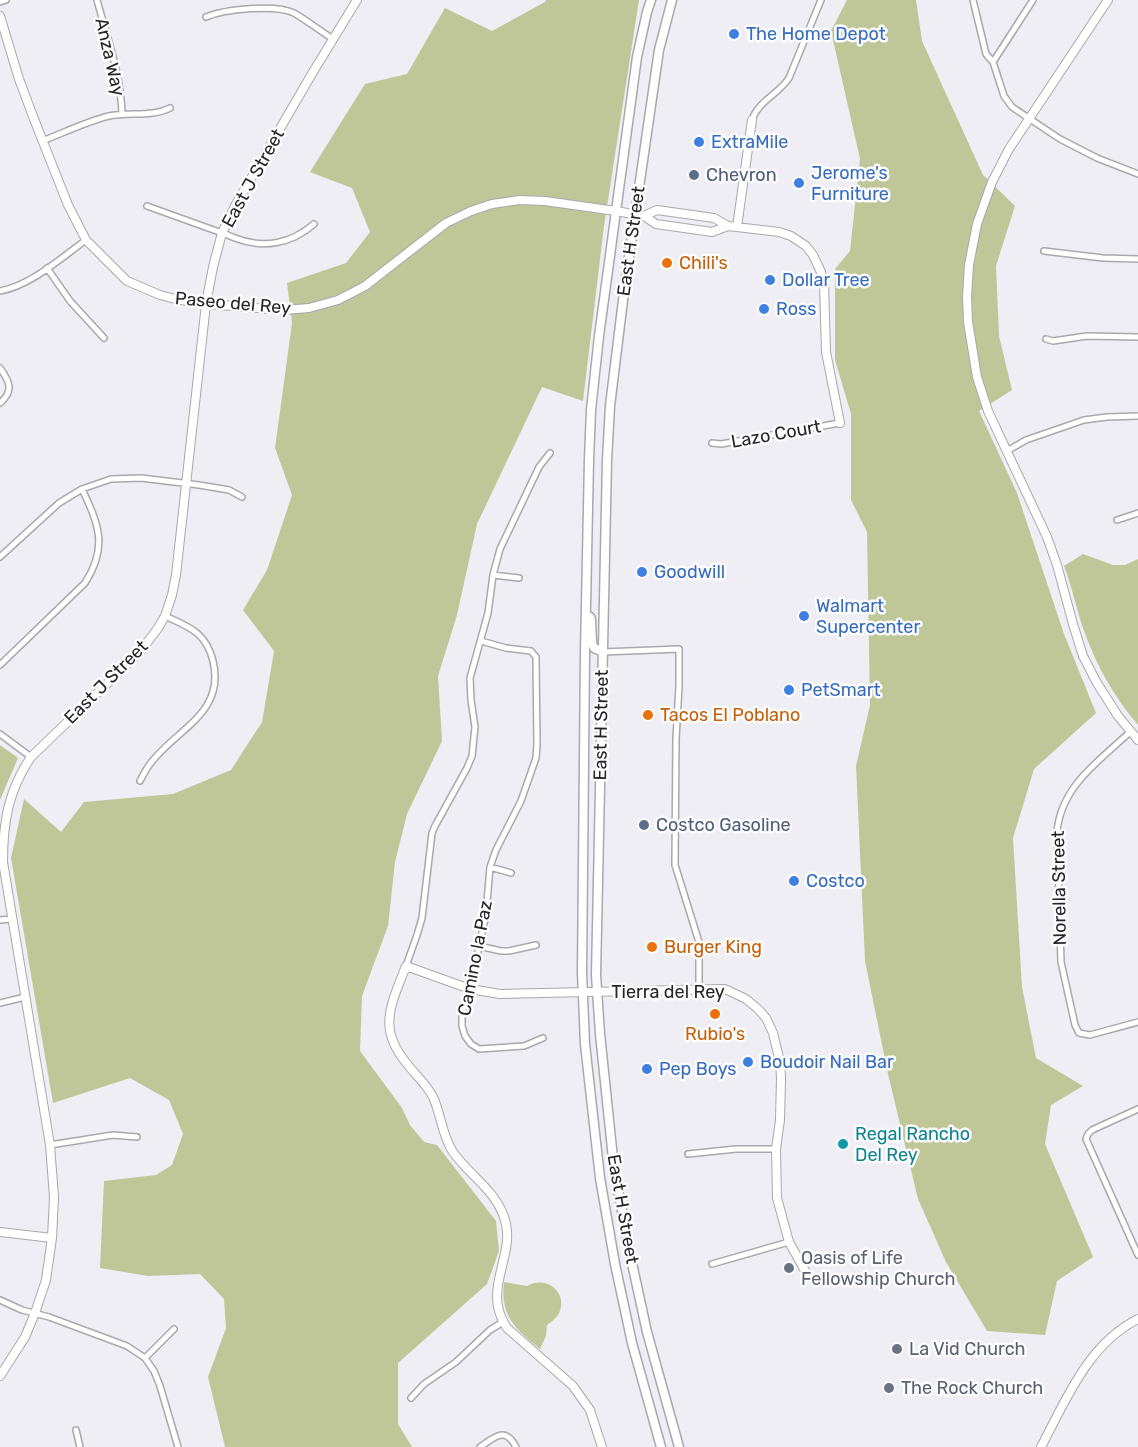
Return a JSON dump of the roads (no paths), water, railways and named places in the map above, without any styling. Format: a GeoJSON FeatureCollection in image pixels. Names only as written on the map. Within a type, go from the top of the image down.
{"type":"FeatureCollection","features":[{"type":"Feature","properties":{"kind":"main road","name":"East H Street"},"geometry":{"type":"LineString","coordinates":[[651,0],[638,57],[599,336],[591,410],[588,460],[582,993],[593,1123],[615,1264],[632,1343],[661,1447]]}},
{"type":"Feature","properties":{"kind":"main road","name":"East H Street"},"geometry":{"type":"LineString","coordinates":[[672,0],[659,50],[640,215],[624,292],[610,406],[596,992],[614,1168],[647,1332],[679,1447]]}},
{"type":"Feature","properties":{"kind":"main road"},"geometry":{"type":"LineString","coordinates":[[586,615],[591,619],[594,648],[603,652]]}},
{"type":"Feature","properties":{"kind":"street"},"geometry":{"type":"LineString","coordinates":[[0,2],[6,0]]}},
{"type":"Feature","properties":{"kind":"street","name":"Anza Way"},"geometry":{"type":"LineString","coordinates":[[97,0],[118,78],[122,114]]}},
{"type":"Feature","properties":{"kind":"street","name":"East J Street"},"geometry":{"type":"LineString","coordinates":[[0,1376],[25,1337],[46,1280],[52,1238],[54,1197],[50,1146],[3,862],[3,833],[11,797],[31,757],[140,652],[165,616],[176,575],[207,304],[222,233],[235,206],[357,0]]}},
{"type":"Feature","properties":{"kind":"street"},"geometry":{"type":"LineString","coordinates":[[737,227],[753,117],[759,107],[789,78],[821,0]]}},
{"type":"Feature","properties":{"kind":"street"},"geometry":{"type":"LineString","coordinates":[[973,0],[986,54],[993,62],[1004,96],[1012,106],[1060,139],[1096,158],[1138,174]]}},
{"type":"Feature","properties":{"kind":"street"},"geometry":{"type":"LineString","coordinates":[[993,62],[1033,0]]}},
{"type":"Feature","properties":{"kind":"street"},"geometry":{"type":"LineString","coordinates":[[1108,0],[1009,149],[992,182],[977,224],[969,265],[968,322],[976,377],[988,411],[1047,537],[1083,656],[1097,683],[1130,732],[1138,740]]}},
{"type":"Feature","properties":{"kind":"street"},"geometry":{"type":"LineString","coordinates":[[206,16],[235,10],[275,9],[293,13],[333,39]]}},
{"type":"Feature","properties":{"kind":"street","name":"Paseo del Rey"},"geometry":{"type":"LineString","coordinates":[[0,16],[19,79],[42,141],[68,205],[86,240],[127,281],[160,295],[207,304],[284,310],[309,308],[338,300],[365,286],[446,223],[492,204],[520,200],[539,200],[640,215],[656,224],[712,232],[728,226]]}},
{"type":"Feature","properties":{"kind":"street"},"geometry":{"type":"LineString","coordinates":[[42,141],[107,117],[162,112],[170,108]]}},
{"type":"Feature","properties":{"kind":"street"},"geometry":{"type":"LineString","coordinates":[[147,206],[244,241],[266,244],[293,238],[314,225]]}},
{"type":"Feature","properties":{"kind":"street","name":"Paseo del Rey"},"geometry":{"type":"LineString","coordinates":[[640,215],[657,210],[714,218],[728,226],[785,234],[806,246],[813,255],[824,283],[826,352],[840,423]]}},
{"type":"Feature","properties":{"kind":"street"},"geometry":{"type":"LineString","coordinates":[[0,291],[22,284],[86,240]]}},
{"type":"Feature","properties":{"kind":"street"},"geometry":{"type":"LineString","coordinates":[[1044,251],[1103,258],[1138,259]]}},
{"type":"Feature","properties":{"kind":"street"},"geometry":{"type":"LineString","coordinates":[[47,268],[70,301],[104,338]]}},
{"type":"Feature","properties":{"kind":"street"},"geometry":{"type":"LineString","coordinates":[[1046,339],[1053,341],[1087,336],[1138,337]]}},
{"type":"Feature","properties":{"kind":"street"},"geometry":{"type":"LineString","coordinates":[[0,368],[10,389],[6,398],[0,403]]}},
{"type":"Feature","properties":{"kind":"street"},"geometry":{"type":"LineString","coordinates":[[1007,451],[1026,440],[1084,420],[1138,417]]}},
{"type":"Feature","properties":{"kind":"street","name":"Lazo Court"},"geometry":{"type":"LineString","coordinates":[[712,443],[721,444],[840,423]]}},
{"type":"Feature","properties":{"kind":"street"},"geometry":{"type":"LineString","coordinates":[[550,453],[539,467],[503,544],[493,575],[488,613],[470,678],[475,727],[472,756],[432,833],[422,918],[390,1008],[389,1022],[391,1036],[398,1054],[431,1094],[453,1152],[496,1199],[504,1216],[508,1233],[496,1292],[503,1322],[573,1386],[590,1410],[602,1447]]}},
{"type":"Feature","properties":{"kind":"street"},"geometry":{"type":"LineString","coordinates":[[0,557],[58,504],[82,489],[111,479],[162,480],[230,490],[242,497]]}},
{"type":"Feature","properties":{"kind":"street"},"geometry":{"type":"LineString","coordinates":[[0,665],[85,583],[93,569],[98,554],[99,532],[96,518],[82,489]]}},
{"type":"Feature","properties":{"kind":"street"},"geometry":{"type":"LineString","coordinates":[[1117,520],[1138,513]]}},
{"type":"Feature","properties":{"kind":"street"},"geometry":{"type":"LineString","coordinates":[[493,575],[519,578]]}},
{"type":"Feature","properties":{"kind":"street"},"geometry":{"type":"LineString","coordinates":[[140,781],[155,757],[204,711],[214,684],[213,662],[205,642],[189,626],[165,616]]}},
{"type":"Feature","properties":{"kind":"street","name":"Camino la Paz"},"geometry":{"type":"LineString","coordinates":[[480,641],[506,648],[531,651],[536,657],[536,758],[521,801],[490,867],[486,914],[470,989],[464,1005],[462,1026],[465,1036],[479,1049],[525,1046],[543,1038]]}},
{"type":"Feature","properties":{"kind":"street"},"geometry":{"type":"LineString","coordinates":[[603,652],[679,649],[675,865],[699,942],[699,989]]}},
{"type":"Feature","properties":{"kind":"street","name":"Norella Street"},"geometry":{"type":"LineString","coordinates":[[1130,732],[1075,784],[1063,805],[1058,825],[1061,962],[1075,1025],[1079,1033],[1090,1035],[1138,1022]]}},
{"type":"Feature","properties":{"kind":"street"},"geometry":{"type":"LineString","coordinates":[[0,734],[31,757]]}},
{"type":"Feature","properties":{"kind":"street"},"geometry":{"type":"LineString","coordinates":[[490,867],[511,873]]}},
{"type":"Feature","properties":{"kind":"street"},"geometry":{"type":"LineString","coordinates":[[0,920],[11,919]]}},
{"type":"Feature","properties":{"kind":"street"},"geometry":{"type":"LineString","coordinates":[[479,946],[509,951],[536,945]]}},
{"type":"Feature","properties":{"kind":"street","name":"Tierra del Rey"},"geometry":{"type":"LineString","coordinates":[[405,966],[470,989],[500,994],[725,989],[746,999],[766,1018],[773,1033],[780,1062],[780,1120],[776,1149],[777,1198],[789,1242],[808,1276]]}},
{"type":"Feature","properties":{"kind":"street"},"geometry":{"type":"LineString","coordinates":[[0,1003],[25,997]]}},
{"type":"Feature","properties":{"kind":"street"},"geometry":{"type":"LineString","coordinates":[[1138,1109],[1092,1130],[1086,1139],[1138,1255]]}},
{"type":"Feature","properties":{"kind":"street"},"geometry":{"type":"LineString","coordinates":[[50,1146],[113,1135],[136,1137]]}},
{"type":"Feature","properties":{"kind":"street"},"geometry":{"type":"LineString","coordinates":[[688,1154],[736,1149],[776,1149]]}},
{"type":"Feature","properties":{"kind":"street"},"geometry":{"type":"LineString","coordinates":[[0,1232],[52,1238]]}},
{"type":"Feature","properties":{"kind":"street"},"geometry":{"type":"LineString","coordinates":[[712,1264],[789,1242]]}},
{"type":"Feature","properties":{"kind":"street"},"geometry":{"type":"LineString","coordinates":[[0,1300],[22,1310],[48,1317],[127,1346],[145,1358],[154,1371],[178,1447]]}},
{"type":"Feature","properties":{"kind":"street"},"geometry":{"type":"LineString","coordinates":[[1041,1447],[1085,1368],[1107,1342],[1138,1319]]}},
{"type":"Feature","properties":{"kind":"street"},"geometry":{"type":"LineString","coordinates":[[411,1398],[424,1384],[456,1362],[490,1330],[503,1322]]}},
{"type":"Feature","properties":{"kind":"street"},"geometry":{"type":"LineString","coordinates":[[145,1358],[174,1329]]}},
{"type":"Feature","properties":{"kind":"street"},"geometry":{"type":"LineString","coordinates":[[76,1430],[81,1447]]}},
{"type":"Feature","properties":{"kind":"street"},"geometry":{"type":"LineString","coordinates":[[480,1447],[497,1435],[509,1437],[516,1447]]}},
{"type":"Feature","properties":{"kind":"place","name":"The Home Depot"},"geometry":{"type":"Point","coordinates":[734,34]}},
{"type":"Feature","properties":{"kind":"place","name":"ExtraMile"},"geometry":{"type":"Point","coordinates":[699,142]}},
{"type":"Feature","properties":{"kind":"place","name":"Chevron"},"geometry":{"type":"Point","coordinates":[694,175]}},
{"type":"Feature","properties":{"kind":"place","name":"Jerome's Furniture"},"geometry":{"type":"Point","coordinates":[799,183]}},
{"type":"Feature","properties":{"kind":"place","name":"Chili's"},"geometry":{"type":"Point","coordinates":[667,263]}},
{"type":"Feature","properties":{"kind":"place","name":"Dollar Tree"},"geometry":{"type":"Point","coordinates":[770,280]}},
{"type":"Feature","properties":{"kind":"place","name":"Ross"},"geometry":{"type":"Point","coordinates":[764,309]}},
{"type":"Feature","properties":{"kind":"place","name":"Goodwill"},"geometry":{"type":"Point","coordinates":[642,572]}},
{"type":"Feature","properties":{"kind":"place","name":"Walmart Supercenter"},"geometry":{"type":"Point","coordinates":[804,616]}},
{"type":"Feature","properties":{"kind":"place","name":"PetSmart"},"geometry":{"type":"Point","coordinates":[789,690]}},
{"type":"Feature","properties":{"kind":"place","name":"Tacos El Poblano"},"geometry":{"type":"Point","coordinates":[648,715]}},
{"type":"Feature","properties":{"kind":"place","name":"Costco Gasoline"},"geometry":{"type":"Point","coordinates":[644,825]}},
{"type":"Feature","properties":{"kind":"place","name":"Costco"},"geometry":{"type":"Point","coordinates":[794,881]}},
{"type":"Feature","properties":{"kind":"place","name":"Burger King"},"geometry":{"type":"Point","coordinates":[652,947]}},
{"type":"Feature","properties":{"kind":"place","name":"Rubio's"},"geometry":{"type":"Point","coordinates":[715,1014]}},
{"type":"Feature","properties":{"kind":"place","name":"Boudoir Nail Bar"},"geometry":{"type":"Point","coordinates":[748,1062]}},
{"type":"Feature","properties":{"kind":"place","name":"Pep Boys"},"geometry":{"type":"Point","coordinates":[647,1069]}},
{"type":"Feature","properties":{"kind":"place","name":"Regal Rancho Del Rey"},"geometry":{"type":"Point","coordinates":[843,1144]}},
{"type":"Feature","properties":{"kind":"place","name":"Oasis of Life Fellowship Church"},"geometry":{"type":"Point","coordinates":[789,1268]}},
{"type":"Feature","properties":{"kind":"place","name":"La Vid Church"},"geometry":{"type":"Point","coordinates":[897,1349]}},
{"type":"Feature","properties":{"kind":"place","name":"The Rock Church"},"geometry":{"type":"Point","coordinates":[889,1388]}}]}
